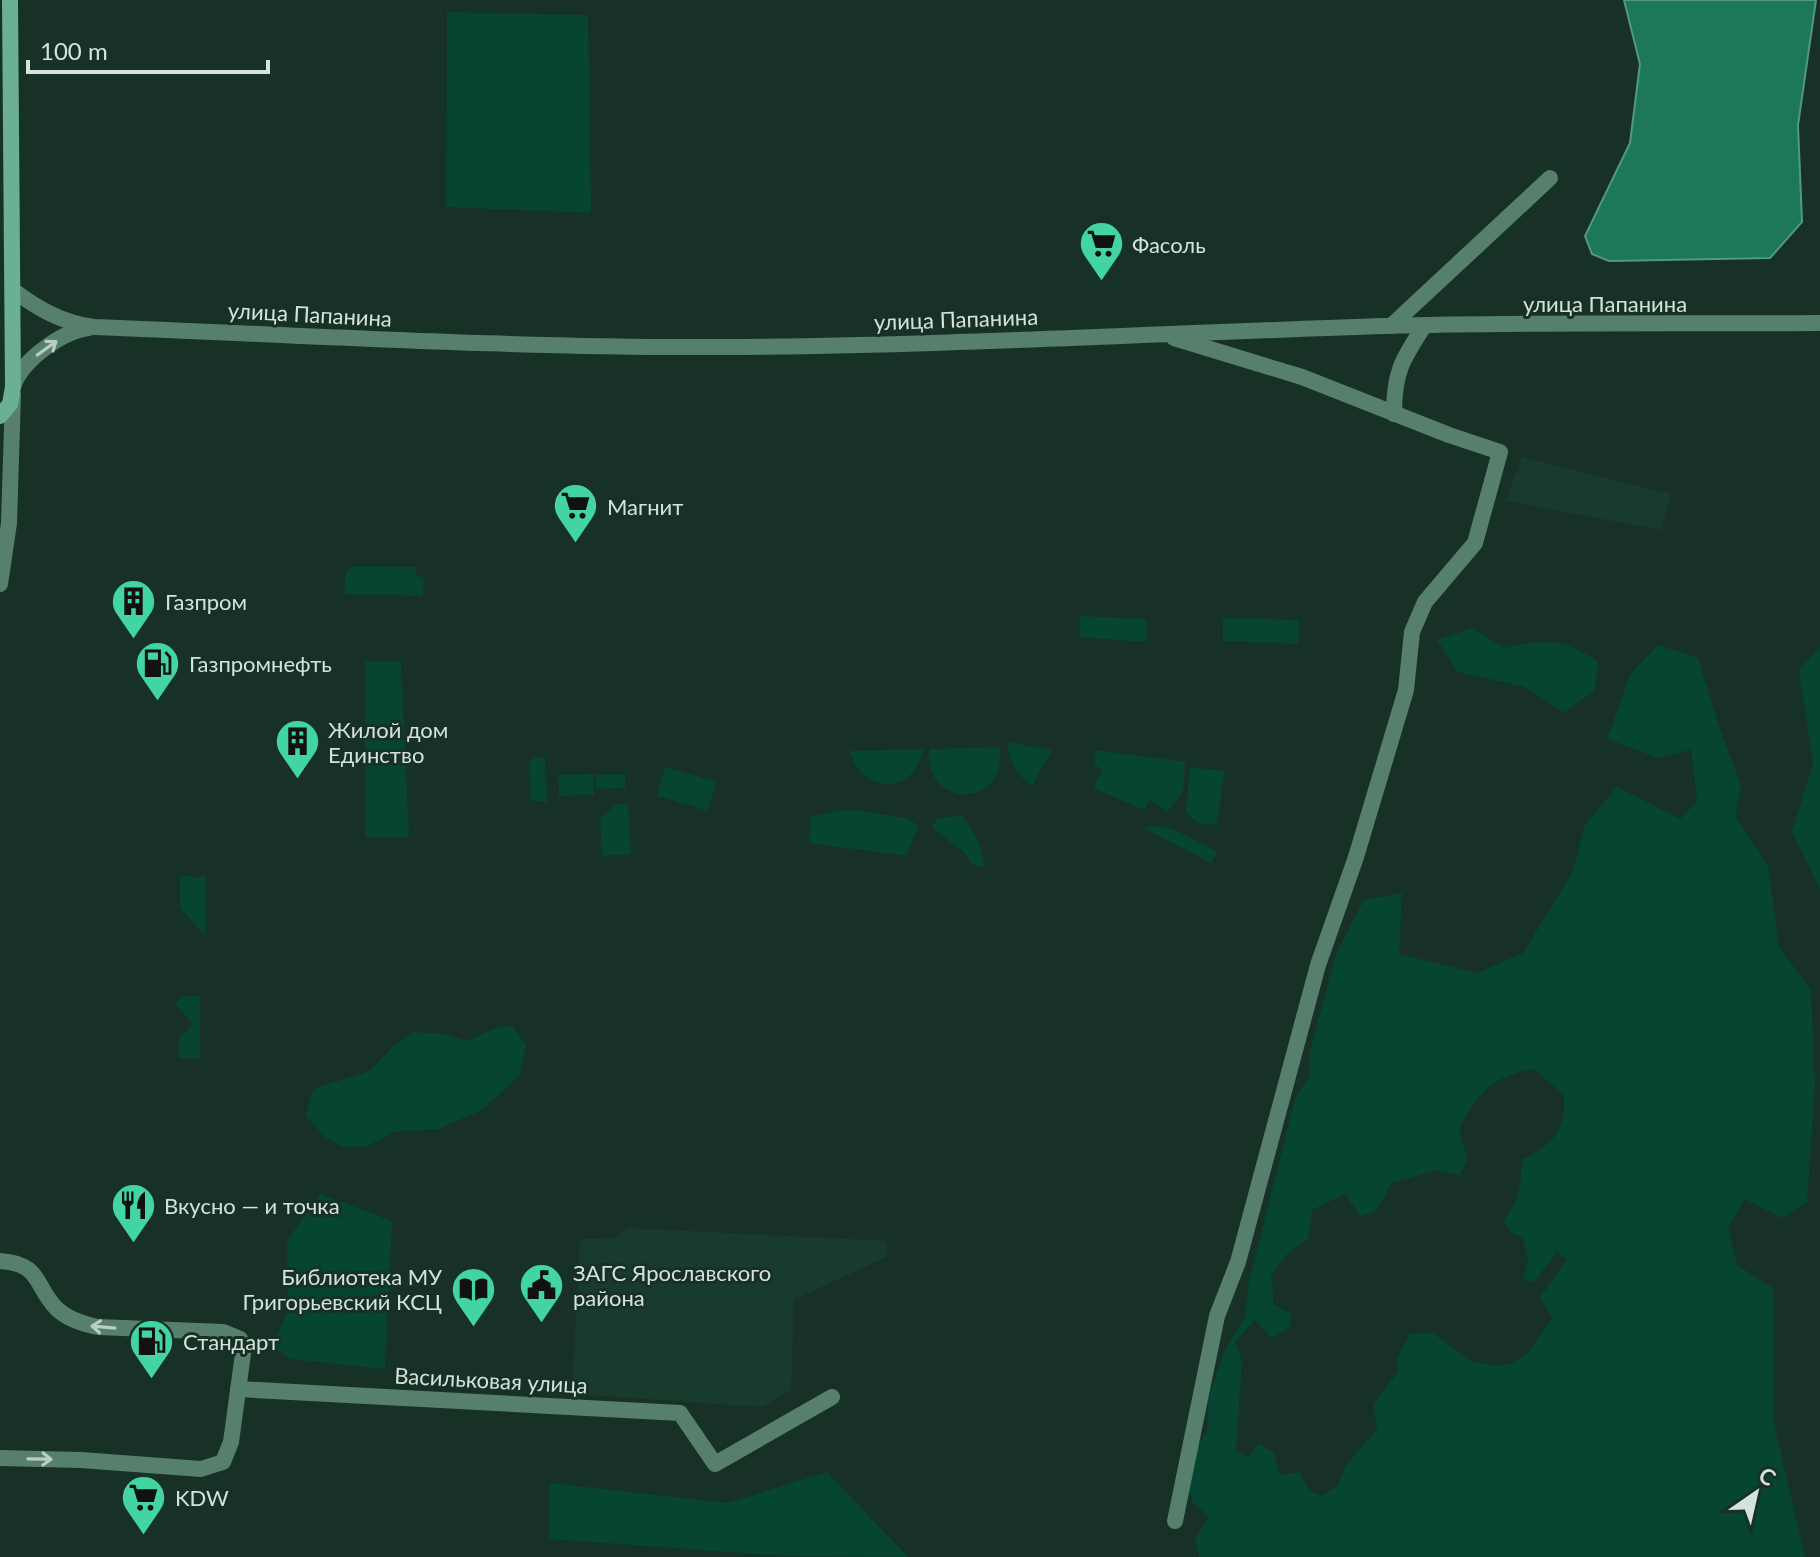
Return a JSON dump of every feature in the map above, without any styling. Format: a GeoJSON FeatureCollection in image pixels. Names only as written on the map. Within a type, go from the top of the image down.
{"type":"FeatureCollection","features":[{"type":"Feature","properties":{"kind":"main road"},"geometry":{"type":"LineString","coordinates":[[0,416],[10,404],[13,387],[10,0]]}},
{"type":"Feature","properties":{"kind":"street"},"geometry":{"type":"LineString","coordinates":[[1391,326],[1550,178]]}},
{"type":"Feature","properties":{"kind":"street","name":"улица Папанина"},"geometry":{"type":"LineString","coordinates":[[13,290],[52,316],[94,327],[330,335],[440,343],[718,347],[1391,326],[1820,323]]}},
{"type":"Feature","properties":{"kind":"street"},"geometry":{"type":"LineString","coordinates":[[1394,414],[1394,387],[1401,361],[1424,326]]}},
{"type":"Feature","properties":{"kind":"street","name":"улица Папанина"},"geometry":{"type":"LineString","coordinates":[[13,387],[30,360],[66,335],[94,327]]}},
{"type":"Feature","properties":{"kind":"street"},"geometry":{"type":"LineString","coordinates":[[1161,334],[1302,377],[1500,452],[1475,543],[1425,602],[1412,632],[1406,690],[1356,857],[1318,965],[1238,1262],[1217,1316],[1175,1521]]}},
{"type":"Feature","properties":{"kind":"street"},"geometry":{"type":"LineString","coordinates":[[0,584],[9,523],[13,387]]}},
{"type":"Feature","properties":{"kind":"street"},"geometry":{"type":"LineString","coordinates":[[0,1261],[22,1265],[36,1276],[55,1308],[82,1324],[232,1334],[244,1346],[231,1442],[223,1462],[201,1469],[81,1460],[0,1458]]}},
{"type":"Feature","properties":{"kind":"street","name":"Васильковая улица"},"geometry":{"type":"LineString","coordinates":[[238,1389],[680,1413],[715,1464],[832,1397]]}},
{"type":"Feature","properties":{"kind":"shaded area"},"geometry":{"type":"Polygon","coordinates":[[[1624,0],[1816,0],[1798,125],[1802,222],[1770,258],[1609,261],[1592,254],[1585,236],[1630,143],[1640,64],[1624,0]]]}},
{"type":"Feature","properties":{"kind":"shaded area"},"geometry":{"type":"Polygon","coordinates":[[[447,12],[588,15],[591,213],[446,207],[447,12]]]}},
{"type":"Feature","properties":{"kind":"shaded area"},"geometry":{"type":"Polygon","coordinates":[[[1522,457],[1671,494],[1661,530],[1506,501],[1522,457]]]}},
{"type":"Feature","properties":{"kind":"shaded area"},"geometry":{"type":"Polygon","coordinates":[[[354,566],[416,567],[416,576],[424,577],[423,596],[344,594],[346,571],[354,566]]]}},
{"type":"Feature","properties":{"kind":"shaded area"},"geometry":{"type":"Polygon","coordinates":[[[1080,616],[1147,619],[1146,642],[1079,637],[1080,616]]]}},
{"type":"Feature","properties":{"kind":"shaded area"},"geometry":{"type":"Polygon","coordinates":[[[1223,618],[1299,620],[1298,644],[1223,641],[1223,618]]]}},
{"type":"Feature","properties":{"kind":"shaded area"},"geometry":{"type":"Polygon","coordinates":[[[1473,628],[1504,648],[1552,642],[1585,653],[1598,661],[1595,690],[1564,713],[1525,687],[1458,672],[1437,640],[1473,628]]]}},
{"type":"Feature","properties":{"kind":"shaded area"},"geometry":{"type":"Polygon","coordinates":[[[1658,645],[1698,658],[1741,785],[1735,816],[1768,866],[1779,947],[1811,990],[1815,1085],[1807,1202],[1782,1218],[1745,1199],[1728,1228],[1737,1265],[1774,1289],[1773,1419],[1805,1557],[1199,1557],[1195,1539],[1209,1517],[1193,1503],[1185,1478],[1192,1452],[1207,1433],[1208,1401],[1224,1351],[1245,1317],[1249,1281],[1296,1096],[1309,1077],[1309,1055],[1337,951],[1364,900],[1402,893],[1399,954],[1477,973],[1523,953],[1572,873],[1585,825],[1617,787],[1680,819],[1697,801],[1691,750],[1658,758],[1607,739],[1631,673],[1658,645]],[[1534,1069],[1506,1077],[1481,1095],[1459,1128],[1467,1159],[1460,1175],[1437,1170],[1392,1183],[1375,1212],[1360,1216],[1345,1194],[1312,1210],[1308,1239],[1287,1254],[1271,1275],[1274,1305],[1292,1314],[1289,1328],[1272,1338],[1255,1320],[1235,1341],[1242,1361],[1236,1451],[1248,1457],[1259,1444],[1274,1453],[1280,1475],[1299,1472],[1310,1491],[1321,1496],[1338,1486],[1346,1465],[1377,1429],[1373,1404],[1398,1372],[1398,1357],[1409,1334],[1434,1334],[1472,1362],[1512,1364],[1529,1352],[1552,1318],[1540,1297],[1567,1260],[1557,1252],[1534,1282],[1523,1279],[1528,1261],[1523,1238],[1511,1232],[1503,1221],[1516,1199],[1522,1160],[1542,1148],[1560,1128],[1564,1096],[1534,1069]]]}},
{"type":"Feature","properties":{"kind":"shaded area"},"geometry":{"type":"Polygon","coordinates":[[[1820,647],[1820,889],[1792,832],[1813,763],[1799,670],[1820,647]]]}},
{"type":"Feature","properties":{"kind":"shaded area"},"geometry":{"type":"Polygon","coordinates":[[[365,661],[401,661],[409,837],[365,837],[365,661]]]}},
{"type":"Feature","properties":{"kind":"shaded area"},"geometry":{"type":"Polygon","coordinates":[[[1007,742],[1052,750],[1032,786],[1014,767],[1007,742]]]}},
{"type":"Feature","properties":{"kind":"shaded area"},"geometry":{"type":"Polygon","coordinates":[[[999,747],[999,767],[992,782],[980,791],[966,794],[951,792],[939,783],[931,769],[930,749],[999,747]]]}},
{"type":"Feature","properties":{"kind":"shaded area"},"geometry":{"type":"Polygon","coordinates":[[[923,749],[910,775],[900,782],[888,784],[865,776],[856,766],[850,751],[923,749]]]}},
{"type":"Feature","properties":{"kind":"shaded area"},"geometry":{"type":"Polygon","coordinates":[[[1096,750],[1186,762],[1182,793],[1167,812],[1150,799],[1144,810],[1094,788],[1102,769],[1094,765],[1096,750]]]}},
{"type":"Feature","properties":{"kind":"shaded area"},"geometry":{"type":"Polygon","coordinates":[[[534,758],[545,758],[547,802],[531,800],[529,763],[534,758]]]}},
{"type":"Feature","properties":{"kind":"shaded area"},"geometry":{"type":"Polygon","coordinates":[[[665,767],[716,782],[708,811],[657,796],[665,767]]]}},
{"type":"Feature","properties":{"kind":"shaded area"},"geometry":{"type":"Polygon","coordinates":[[[1190,767],[1224,771],[1217,825],[1197,823],[1186,812],[1190,767]]]}},
{"type":"Feature","properties":{"kind":"shaded area"},"geometry":{"type":"Polygon","coordinates":[[[593,774],[594,795],[559,796],[558,775],[593,774]]]}},
{"type":"Feature","properties":{"kind":"shaded area"},"geometry":{"type":"Polygon","coordinates":[[[625,774],[625,788],[596,789],[595,775],[625,774]]]}},
{"type":"Feature","properties":{"kind":"shaded area"},"geometry":{"type":"Polygon","coordinates":[[[616,804],[628,804],[631,854],[602,856],[600,818],[616,804]]]}},
{"type":"Feature","properties":{"kind":"shaded area"},"geometry":{"type":"Polygon","coordinates":[[[857,810],[909,819],[918,826],[906,856],[809,843],[811,817],[857,810]]]}},
{"type":"Feature","properties":{"kind":"shaded area"},"geometry":{"type":"Polygon","coordinates":[[[961,815],[977,839],[984,867],[973,865],[963,851],[932,828],[937,819],[961,815]]]}},
{"type":"Feature","properties":{"kind":"shaded area"},"geometry":{"type":"Polygon","coordinates":[[[1149,826],[1176,831],[1217,852],[1211,863],[1144,828],[1149,826]]]}},
{"type":"Feature","properties":{"kind":"shaded area"},"geometry":{"type":"Polygon","coordinates":[[[180,876],[206,877],[205,935],[180,908],[180,876]]]}},
{"type":"Feature","properties":{"kind":"shaded area"},"geometry":{"type":"Polygon","coordinates":[[[182,996],[200,996],[200,1058],[179,1058],[179,1039],[193,1024],[175,1004],[182,996]]]}},
{"type":"Feature","properties":{"kind":"shaded area"},"geometry":{"type":"Polygon","coordinates":[[[512,1025],[526,1045],[519,1076],[482,1110],[438,1129],[395,1132],[368,1146],[343,1147],[326,1138],[306,1116],[313,1089],[370,1071],[395,1045],[414,1032],[444,1034],[468,1041],[512,1025]]]}},
{"type":"Feature","properties":{"kind":"shaded area"},"geometry":{"type":"Polygon","coordinates":[[[320,1194],[392,1221],[385,1369],[290,1359],[272,1346],[288,1310],[287,1241],[320,1194]]]}},
{"type":"Feature","properties":{"kind":"shaded area"},"geometry":{"type":"Polygon","coordinates":[[[628,1228],[887,1241],[886,1257],[794,1300],[791,1390],[762,1407],[572,1394],[580,1239],[614,1238],[628,1228]]]}},
{"type":"Feature","properties":{"kind":"shaded area"},"geometry":{"type":"Polygon","coordinates":[[[827,1472],[908,1557],[786,1556],[549,1539],[550,1483],[728,1503],[827,1472]]]}},
{"type":"Feature","properties":{"kind":"place","name":"Фасоль"},"geometry":{"type":"Point","coordinates":[1101,283]}},
{"type":"Feature","properties":{"kind":"place","name":"Магнит"},"geometry":{"type":"Point","coordinates":[576,545]}},
{"type":"Feature","properties":{"kind":"place","name":"Газпром"},"geometry":{"type":"Point","coordinates":[134,640]}},
{"type":"Feature","properties":{"kind":"place","name":"Газпромнефть"},"geometry":{"type":"Point","coordinates":[158,702]}},
{"type":"Feature","properties":{"kind":"place","name":"Жилой дом Единство"},"geometry":{"type":"Point","coordinates":[297,781]}},
{"type":"Feature","properties":{"kind":"place","name":"Вкусно — и точка"},"geometry":{"type":"Point","coordinates":[133,1244]}},
{"type":"Feature","properties":{"kind":"place","name":"ЗАГС Ярославского района"},"geometry":{"type":"Point","coordinates":[542,1324]}},
{"type":"Feature","properties":{"kind":"place","name":"Библиотека МУ Григорьевский КСЦ"},"geometry":{"type":"Point","coordinates":[473,1328]}},
{"type":"Feature","properties":{"kind":"place","name":"Стандарт"},"geometry":{"type":"Point","coordinates":[152,1380]}},
{"type":"Feature","properties":{"kind":"place","name":"KDW"},"geometry":{"type":"Point","coordinates":[144,1536]}}]}
